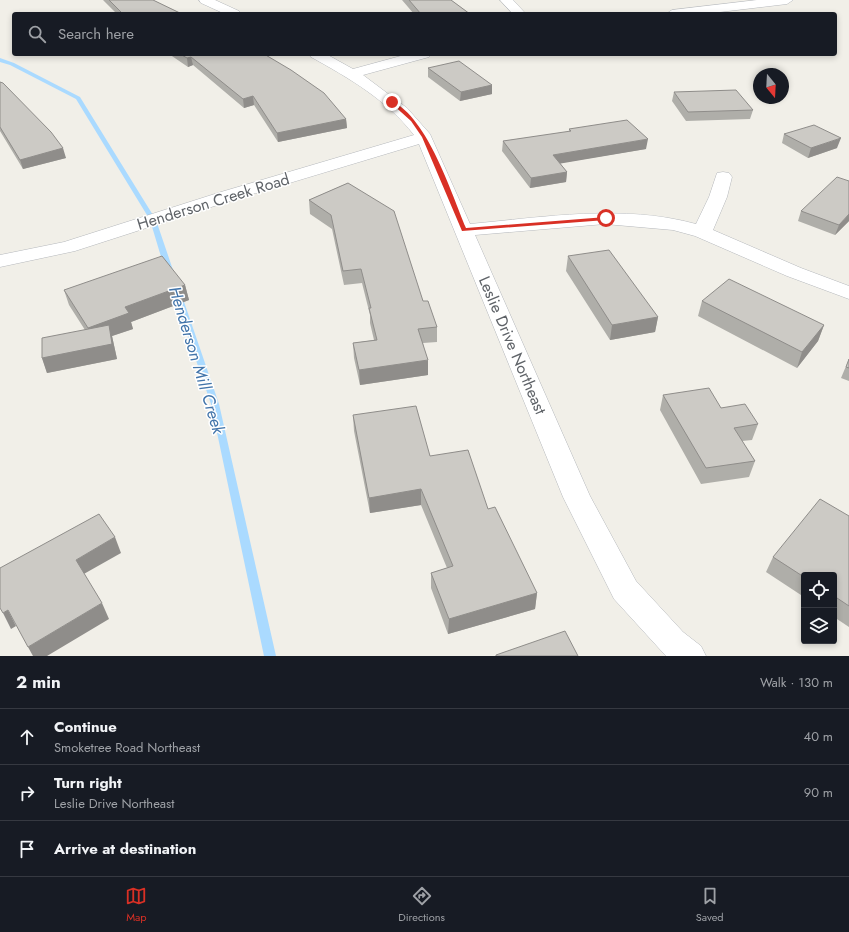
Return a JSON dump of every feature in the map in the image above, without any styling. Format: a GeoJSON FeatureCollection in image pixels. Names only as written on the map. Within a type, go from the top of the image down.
{"type":"FeatureCollection","features":[{"type":"Feature","properties":{"kind":"street"},"geometry":{"type":"LineString","coordinates":[[205,0],[231,12]]}},
{"type":"Feature","properties":{"kind":"street"},"geometry":{"type":"LineString","coordinates":[[506,0],[518,12]]}},
{"type":"Feature","properties":{"kind":"street"},"geometry":{"type":"LineString","coordinates":[[688,12],[787,0]]}},
{"type":"Feature","properties":{"kind":"street","name":"Leslie Drive Northeast"},"geometry":{"type":"LineString","coordinates":[[320,56],[352,74],[392,102],[412,120],[424,137],[577,497],[625,590],[672,642],[690,656]]}},
{"type":"Feature","properties":{"kind":"street"},"geometry":{"type":"LineString","coordinates":[[352,74],[417,56]]}},
{"type":"Feature","properties":{"kind":"street","name":"Henderson Creek Road"},"geometry":{"type":"LineString","coordinates":[[0,261],[68,247],[227,196],[424,137]]}},
{"type":"Feature","properties":{"kind":"street"},"geometry":{"type":"LineString","coordinates":[[702,232],[718,197],[723,177]]}},
{"type":"Feature","properties":{"kind":"street"},"geometry":{"type":"LineString","coordinates":[[464,230],[606,218],[674,224],[702,232],[794,272],[849,293]]}},
{"type":"Feature","properties":{"kind":"building"},"geometry":{"type":"Polygon","coordinates":[[[109,0],[153,0],[178,12],[121,12],[109,0]]]}},
{"type":"Feature","properties":{"kind":"building"},"geometry":{"type":"Polygon","coordinates":[[[409,0],[451,0],[467,12],[419,12],[409,0]]]}},
{"type":"Feature","properties":{"kind":"building"},"geometry":{"type":"Polygon","coordinates":[[[184,56],[267,56],[291,70],[324,93],[346,119],[277,133],[253,96],[243,99],[191,57],[187,58],[184,56]]]}},
{"type":"Feature","properties":{"kind":"building"},"geometry":{"type":"Polygon","coordinates":[[[459,61],[492,85],[461,92],[428,68],[459,61]]]}},
{"type":"Feature","properties":{"kind":"building"},"geometry":{"type":"Polygon","coordinates":[[[0,82],[3,83],[51,132],[63,148],[20,160],[0,127],[0,82]]]}},
{"type":"Feature","properties":{"kind":"building"},"geometry":{"type":"Polygon","coordinates":[[[736,90],[753,110],[688,112],[674,92],[736,90]]]}},
{"type":"Feature","properties":{"kind":"building"},"geometry":{"type":"Polygon","coordinates":[[[627,120],[648,139],[553,155],[567,172],[531,178],[503,141],[571,131],[569,129],[627,120]]]}},
{"type":"Feature","properties":{"kind":"building"},"geometry":{"type":"Polygon","coordinates":[[[814,125],[841,138],[811,148],[784,134],[814,125]]]}},
{"type":"Feature","properties":{"kind":"building"},"geometry":{"type":"Polygon","coordinates":[[[837,177],[849,181],[849,214],[839,225],[801,211],[837,177]]]}},
{"type":"Feature","properties":{"kind":"building"},"geometry":{"type":"Polygon","coordinates":[[[348,183],[394,211],[423,301],[428,301],[437,327],[418,329],[428,360],[359,370],[353,343],[377,340],[361,269],[343,271],[331,215],[309,200],[348,183]]]}},
{"type":"Feature","properties":{"kind":"building"},"geometry":{"type":"Polygon","coordinates":[[[609,250],[658,317],[612,325],[568,256],[609,250]]]}},
{"type":"Feature","properties":{"kind":"building"},"geometry":{"type":"Polygon","coordinates":[[[162,256],[185,285],[125,307],[129,313],[88,328],[64,290],[162,256]]]}},
{"type":"Feature","properties":{"kind":"building"},"geometry":{"type":"Polygon","coordinates":[[[729,279],[824,325],[802,352],[702,301],[729,279]]]}},
{"type":"Feature","properties":{"kind":"building"},"geometry":{"type":"Polygon","coordinates":[[[109,325],[112,344],[42,358],[42,338],[109,325]]]}},
{"type":"Feature","properties":{"kind":"building"},"geometry":{"type":"Polygon","coordinates":[[[849,359],[849,368],[846,367],[849,359]]]}},
{"type":"Feature","properties":{"kind":"building"},"geometry":{"type":"Polygon","coordinates":[[[709,388],[721,408],[745,404],[758,424],[734,428],[755,461],[706,468],[663,395],[709,388]]]}},
{"type":"Feature","properties":{"kind":"building"},"geometry":{"type":"Polygon","coordinates":[[[416,406],[430,456],[468,450],[488,509],[495,507],[537,593],[449,619],[431,573],[453,566],[421,489],[369,498],[353,415],[416,406]]]}},
{"type":"Feature","properties":{"kind":"building"},"geometry":{"type":"Polygon","coordinates":[[[820,499],[849,516],[849,606],[837,598],[837,572],[801,572],[801,575],[773,557],[820,499]]]}},
{"type":"Feature","properties":{"kind":"building"},"geometry":{"type":"Polygon","coordinates":[[[99,514],[115,537],[76,560],[102,603],[28,647],[8,610],[3,613],[0,608],[0,568],[99,514]]]}},
{"type":"Feature","properties":{"kind":"building"},"geometry":{"type":"Polygon","coordinates":[[[565,631],[578,656],[496,656],[496,655],[565,631]]]}},
{"type":"Feature","properties":{"kind":"waterway","name":"Henderson Mill Creek"},"geometry":{"type":"LineString","coordinates":[[0,60],[12,64],[78,98],[153,220],[169,270]]}},
{"type":"Feature","properties":{"kind":"waterway","name":"Henderson Mill Creek"},"geometry":{"type":"LineString","coordinates":[[177,293],[215,404],[270,656]]}},
{"type":"Feature","properties":{"kind":"route"},"geometry":{"type":"LineString","coordinates":[[392,102],[412,120],[424,137],[464,230],[606,218]]}}]}
